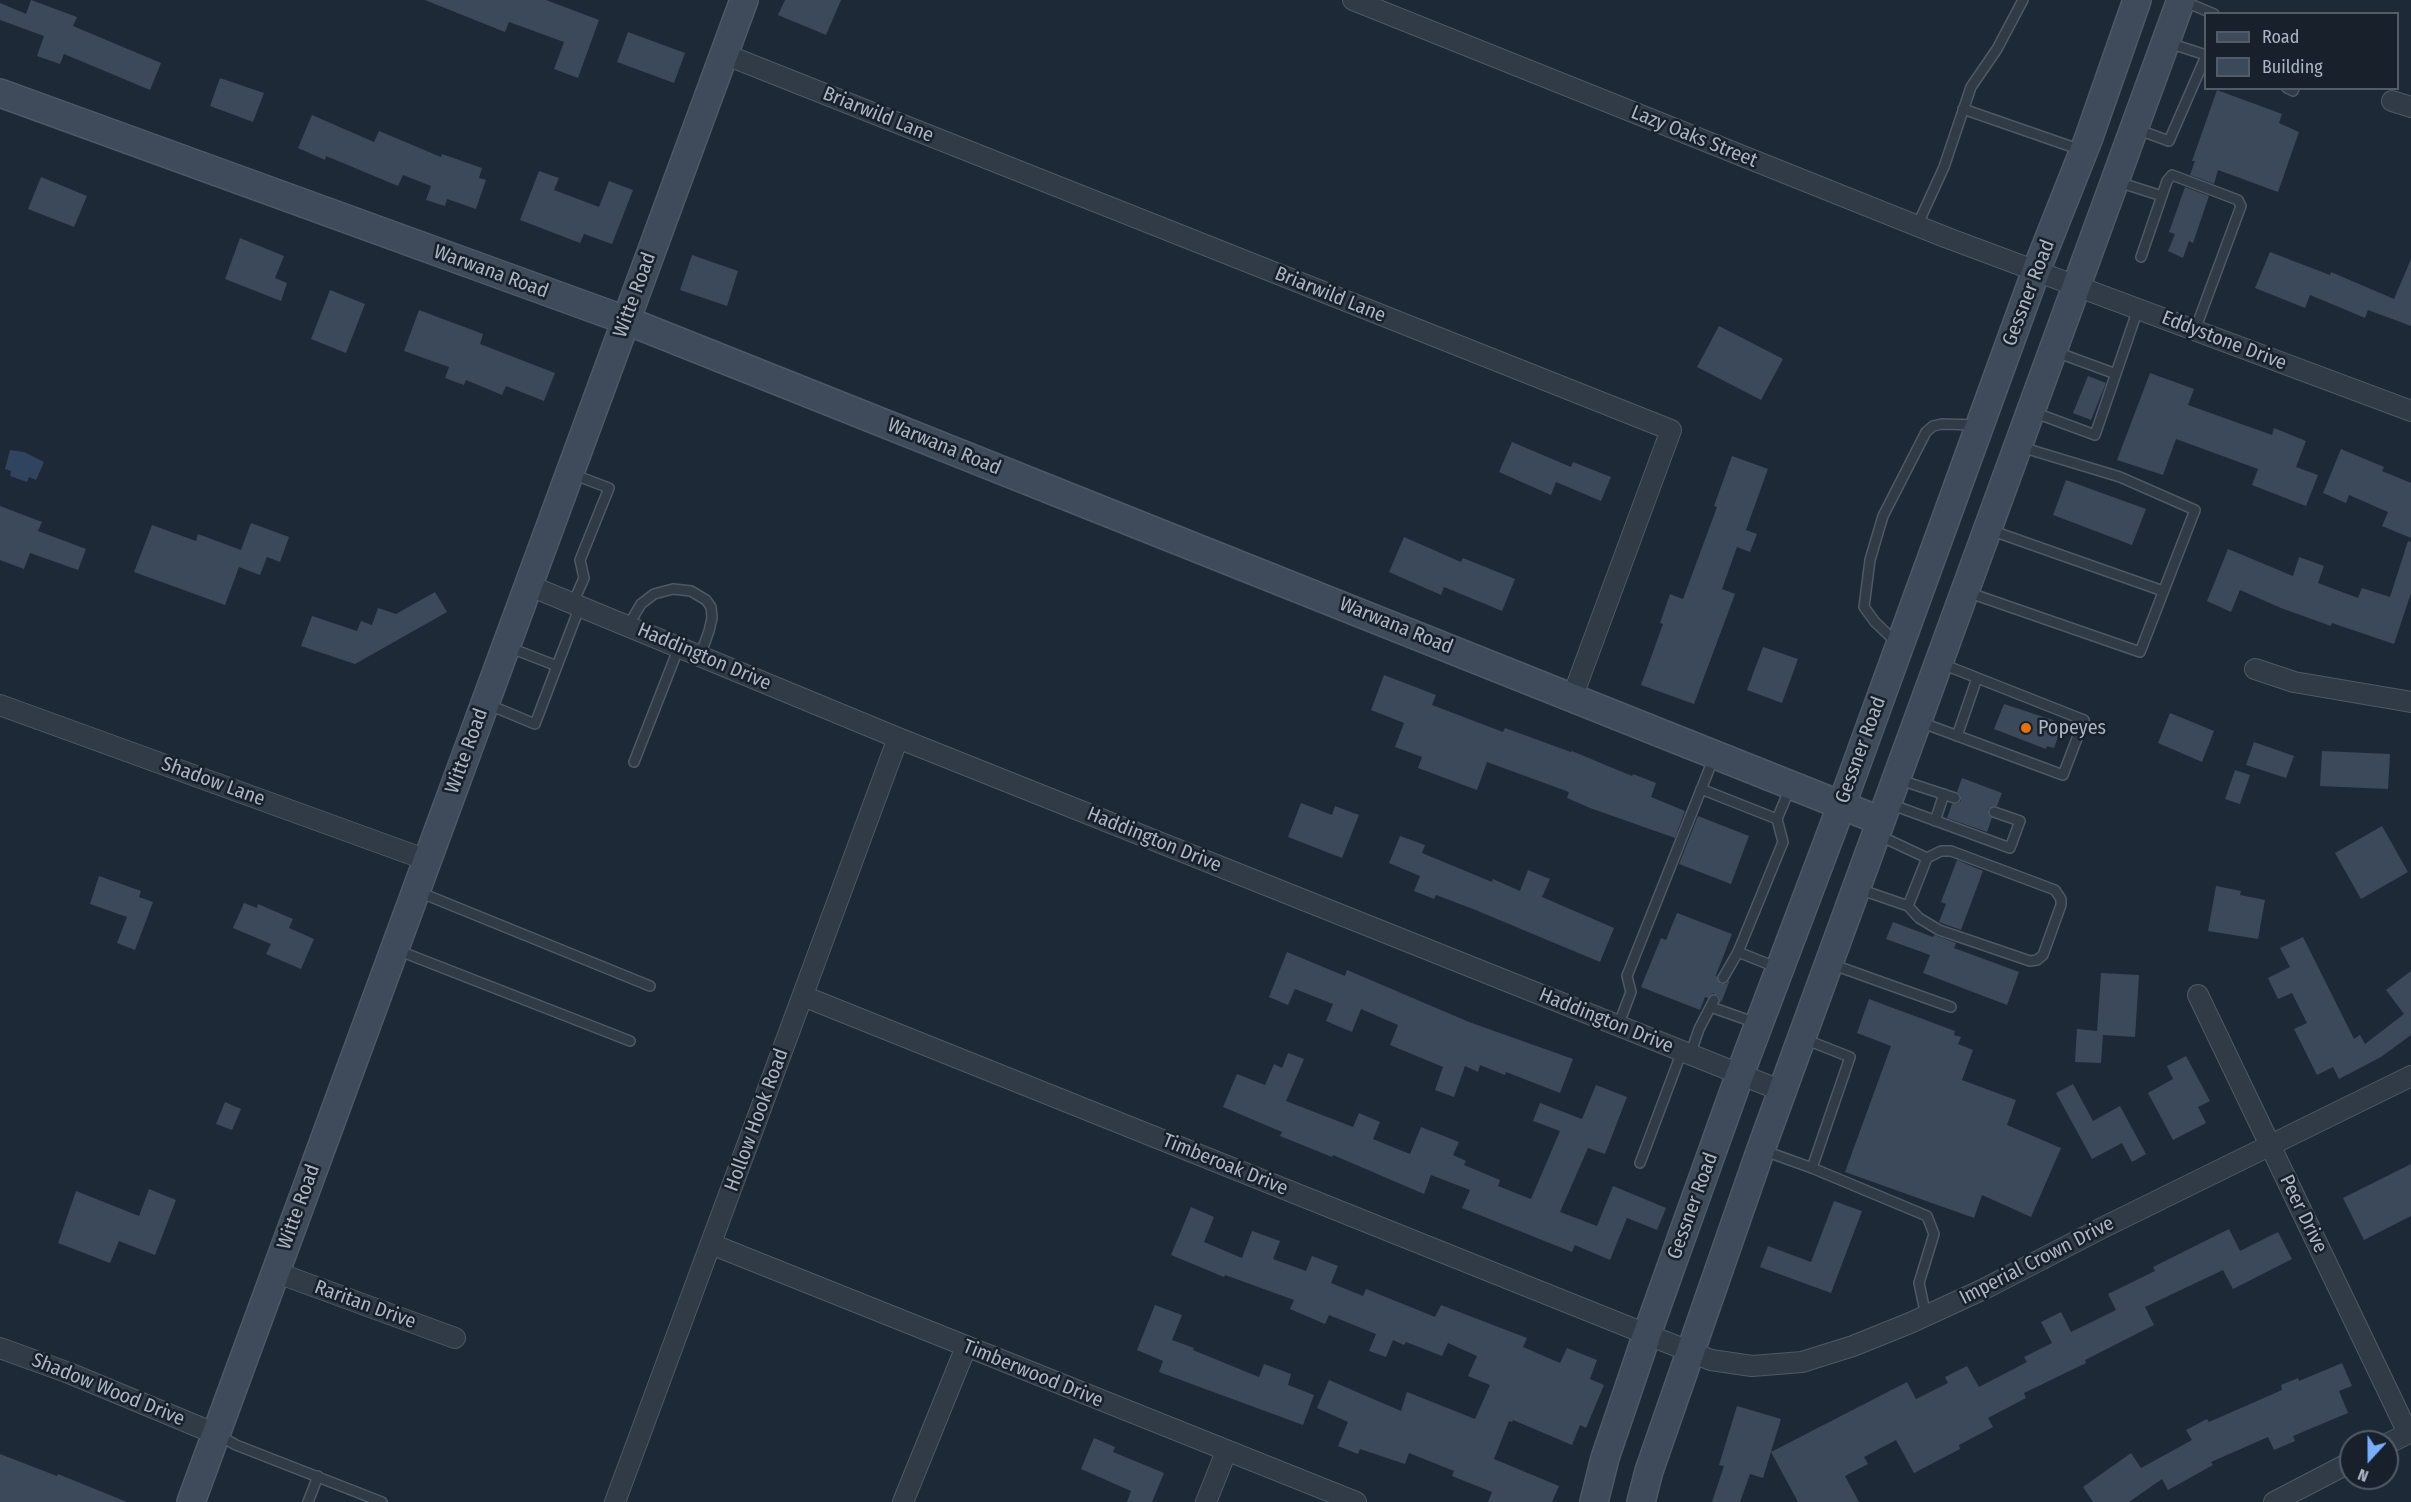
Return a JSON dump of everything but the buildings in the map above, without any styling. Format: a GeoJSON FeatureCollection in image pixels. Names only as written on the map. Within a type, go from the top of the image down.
{"type":"FeatureCollection","features":[{"type":"Feature","properties":{"kind":"street","name":"Witte Road"},"geometry":{"type":"LineString","coordinates":[[191,1502],[744,0]]}},
{"type":"Feature","properties":{"kind":"street","name":"Lazy Oaks Street"},"geometry":{"type":"LineString","coordinates":[[1353,0],[1917,226],[2036,271]]}},
{"type":"Feature","properties":{"kind":"street","name":"Gessner Road"},"geometry":{"type":"LineString","coordinates":[[1594,1502],[1605,1458],[1647,1334],[1740,1074],[1842,814],[1900,645],[2036,271],[2084,151],[2137,0]]}},
{"type":"Feature","properties":{"kind":"street"},"geometry":{"type":"LineString","coordinates":[[1641,1502],[1649,1471],[1761,1149],[2181,0]]}},
{"type":"Feature","properties":{"kind":"street","name":"Briarwild Lane"},"geometry":{"type":"LineString","coordinates":[[724,54],[1671,430],[1572,698]]}},
{"type":"Feature","properties":{"kind":"street","name":"Warwana Road"},"geometry":{"type":"LineString","coordinates":[[0,93],[626,321],[1791,784],[1842,814],[1882,813]]}},
{"type":"Feature","properties":{"kind":"street"},"geometry":{"type":"LineString","coordinates":[[2392,100],[2411,107]]}},
{"type":"Feature","properties":{"kind":"street","name":"Eddystone Drive"},"geometry":{"type":"LineString","coordinates":[[2036,271],[2411,411]]}},
{"type":"Feature","properties":{"kind":"street","name":"Haddington Drive"},"geometry":{"type":"LineString","coordinates":[[528,585],[898,738],[1782,1091]]}},
{"type":"Feature","properties":{"kind":"street"},"geometry":{"type":"LineString","coordinates":[[2255,669],[2294,682],[2411,702]]}},
{"type":"Feature","properties":{"kind":"street","name":"Shadow Lane"},"geometry":{"type":"LineString","coordinates":[[0,705],[427,860]]}},
{"type":"Feature","properties":{"kind":"street","name":"Hollow Hook Road"},"geometry":{"type":"LineString","coordinates":[[615,1502],[898,738]]}},
{"type":"Feature","properties":{"kind":"street","name":"Peer Drive"},"geometry":{"type":"LineString","coordinates":[[2198,995],[2410,1432]]}},
{"type":"Feature","properties":{"kind":"street","name":"Timberoak Drive"},"geometry":{"type":"LineString","coordinates":[[803,996],[1647,1334]]}},
{"type":"Feature","properties":{"kind":"street","name":"Imperial Crown Drive"},"geometry":{"type":"LineString","coordinates":[[1647,1334],[1711,1360],[1752,1366],[1802,1362],[1853,1346],[1926,1316],[2411,1076]]}},
{"type":"Feature","properties":{"kind":"street","name":"Timberwood Drive"},"geometry":{"type":"LineString","coordinates":[[711,1244],[1226,1452],[1356,1502]]}},
{"type":"Feature","properties":{"kind":"street","name":"Raritan Drive"},"geometry":{"type":"LineString","coordinates":[[275,1272],[455,1338]]}},
{"type":"Feature","properties":{"kind":"street"},"geometry":{"type":"LineString","coordinates":[[903,1502],[966,1347]]}},
{"type":"Feature","properties":{"kind":"street","name":"Shadow Wood Drive"},"geometry":{"type":"LineString","coordinates":[[0,1348],[69,1373],[216,1434]]}},
{"type":"Feature","properties":{"kind":"street"},"geometry":{"type":"LineString","coordinates":[[1206,1502],[1226,1452]]}},
{"type":"Feature","properties":{"kind":"street"},"geometry":{"type":"LineString","coordinates":[[2278,1501],[2339,1468]]}},
{"type":"Feature","properties":{"kind":"lane"},"geometry":{"type":"LineString","coordinates":[[1917,226],[1944,167],[1971,87],[1997,50],[2023,0]]}},
{"type":"Feature","properties":{"kind":"lane"},"geometry":{"type":"LineString","coordinates":[[2181,0],[2209,12]]}},
{"type":"Feature","properties":{"kind":"lane"},"geometry":{"type":"LineString","coordinates":[[2166,42],[2204,56]]}},
{"type":"Feature","properties":{"kind":"lane"},"geometry":{"type":"LineString","coordinates":[[2134,128],[2169,141],[2204,58]]}},
{"type":"Feature","properties":{"kind":"lane"},"geometry":{"type":"LineString","coordinates":[[1964,109],[2084,151]]}},
{"type":"Feature","properties":{"kind":"lane"},"geometry":{"type":"LineString","coordinates":[[2141,257],[2167,181],[2172,175],[2238,200],[2241,206],[2195,330]]}},
{"type":"Feature","properties":{"kind":"lane"},"geometry":{"type":"LineString","coordinates":[[2115,181],[2162,196]]}},
{"type":"Feature","properties":{"kind":"lane"},"geometry":{"type":"LineString","coordinates":[[2031,411],[2095,435],[2138,309]]}},
{"type":"Feature","properties":{"kind":"lane"},"geometry":{"type":"LineString","coordinates":[[2053,351],[2115,374]]}},
{"type":"Feature","properties":{"kind":"lane"},"geometry":{"type":"LineString","coordinates":[[1900,645],[1875,622],[1864,607],[1870,560],[1883,516],[1926,432],[1933,426],[1942,424],[1980,425]]}},
{"type":"Feature","properties":{"kind":"lane"},"geometry":{"type":"LineString","coordinates":[[1965,591],[2140,652],[2195,510],[2120,477],[2018,446]]}},
{"type":"Feature","properties":{"kind":"lane"},"geometry":{"type":"LineString","coordinates":[[485,704],[535,724],[584,578],[580,560],[609,488],[569,473]]}},
{"type":"Feature","properties":{"kind":"lane"},"geometry":{"type":"LineString","coordinates":[[1988,529],[2163,591]]}},
{"type":"Feature","properties":{"kind":"lane"},"geometry":{"type":"LineString","coordinates":[[628,626],[641,604],[654,594],[673,589],[691,591],[706,600],[711,607],[710,631],[700,656]]}},
{"type":"Feature","properties":{"kind":"lane"},"geometry":{"type":"LineString","coordinates":[[506,646],[556,666]]}},
{"type":"Feature","properties":{"kind":"lane"},"geometry":{"type":"LineString","coordinates":[[634,762],[679,647]]}},
{"type":"Feature","properties":{"kind":"lane"},"geometry":{"type":"LineString","coordinates":[[1918,721],[2063,775],[2084,720],[1939,663]]}},
{"type":"Feature","properties":{"kind":"lane"},"geometry":{"type":"LineString","coordinates":[[1957,735],[1977,678]]}},
{"type":"Feature","properties":{"kind":"lane"},"geometry":{"type":"LineString","coordinates":[[1618,1026],[1631,992],[1627,976],[1715,754]]}},
{"type":"Feature","properties":{"kind":"lane"},"geometry":{"type":"LineString","coordinates":[[1723,978],[1738,952],[1783,842],[1777,819],[1791,784]]}},
{"type":"Feature","properties":{"kind":"lane"},"geometry":{"type":"LineString","coordinates":[[1701,789],[1777,819]]}},
{"type":"Feature","properties":{"kind":"lane"},"geometry":{"type":"LineString","coordinates":[[1935,821],[1944,794]]}},
{"type":"Feature","properties":{"kind":"lane"},"geometry":{"type":"LineString","coordinates":[[1882,813],[1944,794],[1955,798]]}},
{"type":"Feature","properties":{"kind":"lane"},"geometry":{"type":"LineString","coordinates":[[1882,813],[1935,821],[2010,848],[2020,821],[1994,812]]}},
{"type":"Feature","properties":{"kind":"lane"},"geometry":{"type":"LineString","coordinates":[[1882,813],[1926,858]]}},
{"type":"Feature","properties":{"kind":"lane"},"geometry":{"type":"LineString","coordinates":[[1857,888],[1908,906],[1919,918],[1939,930],[2030,961],[2037,960],[2043,955],[2061,905],[2059,895],[2055,890],[1951,851],[1941,851],[1926,858],[1908,906]]}},
{"type":"Feature","properties":{"kind":"lane"},"geometry":{"type":"LineString","coordinates":[[416,890],[650,986]]}},
{"type":"Feature","properties":{"kind":"lane"},"geometry":{"type":"LineString","coordinates":[[394,949],[630,1041]]}},
{"type":"Feature","properties":{"kind":"lane"},"geometry":{"type":"LineString","coordinates":[[1738,952],[1780,968]]}},
{"type":"Feature","properties":{"kind":"lane"},"geometry":{"type":"LineString","coordinates":[[1829,963],[1951,1007]]}},
{"type":"Feature","properties":{"kind":"lane"},"geometry":{"type":"LineString","coordinates":[[1640,1163],[1686,1053],[1712,1004],[1759,1024]]}},
{"type":"Feature","properties":{"kind":"lane"},"geometry":{"type":"LineString","coordinates":[[1802,1038],[1851,1057],[1812,1168]]}},
{"type":"Feature","properties":{"kind":"lane"},"geometry":{"type":"LineString","coordinates":[[1761,1149],[1927,1216],[1934,1234],[1920,1283],[1926,1316]]}},
{"type":"Feature","properties":{"kind":"lane"},"geometry":{"type":"LineString","coordinates":[[216,1434],[236,1445],[382,1502]]}},
{"type":"Feature","properties":{"kind":"lane"},"geometry":{"type":"LineString","coordinates":[[308,1502],[318,1476]]}},
{"type":"Feature","properties":{"kind":"water"},"geometry":{"type":"Polygon","coordinates":[[[10,450],[24,452],[44,462],[36,480],[29,477],[27,482],[10,476],[11,471],[5,469],[10,450]]]}},
{"type":"Feature","properties":{"kind":"place","name":"Popeyes"},"geometry":{"type":"Point","coordinates":[2026,728]}}]}
